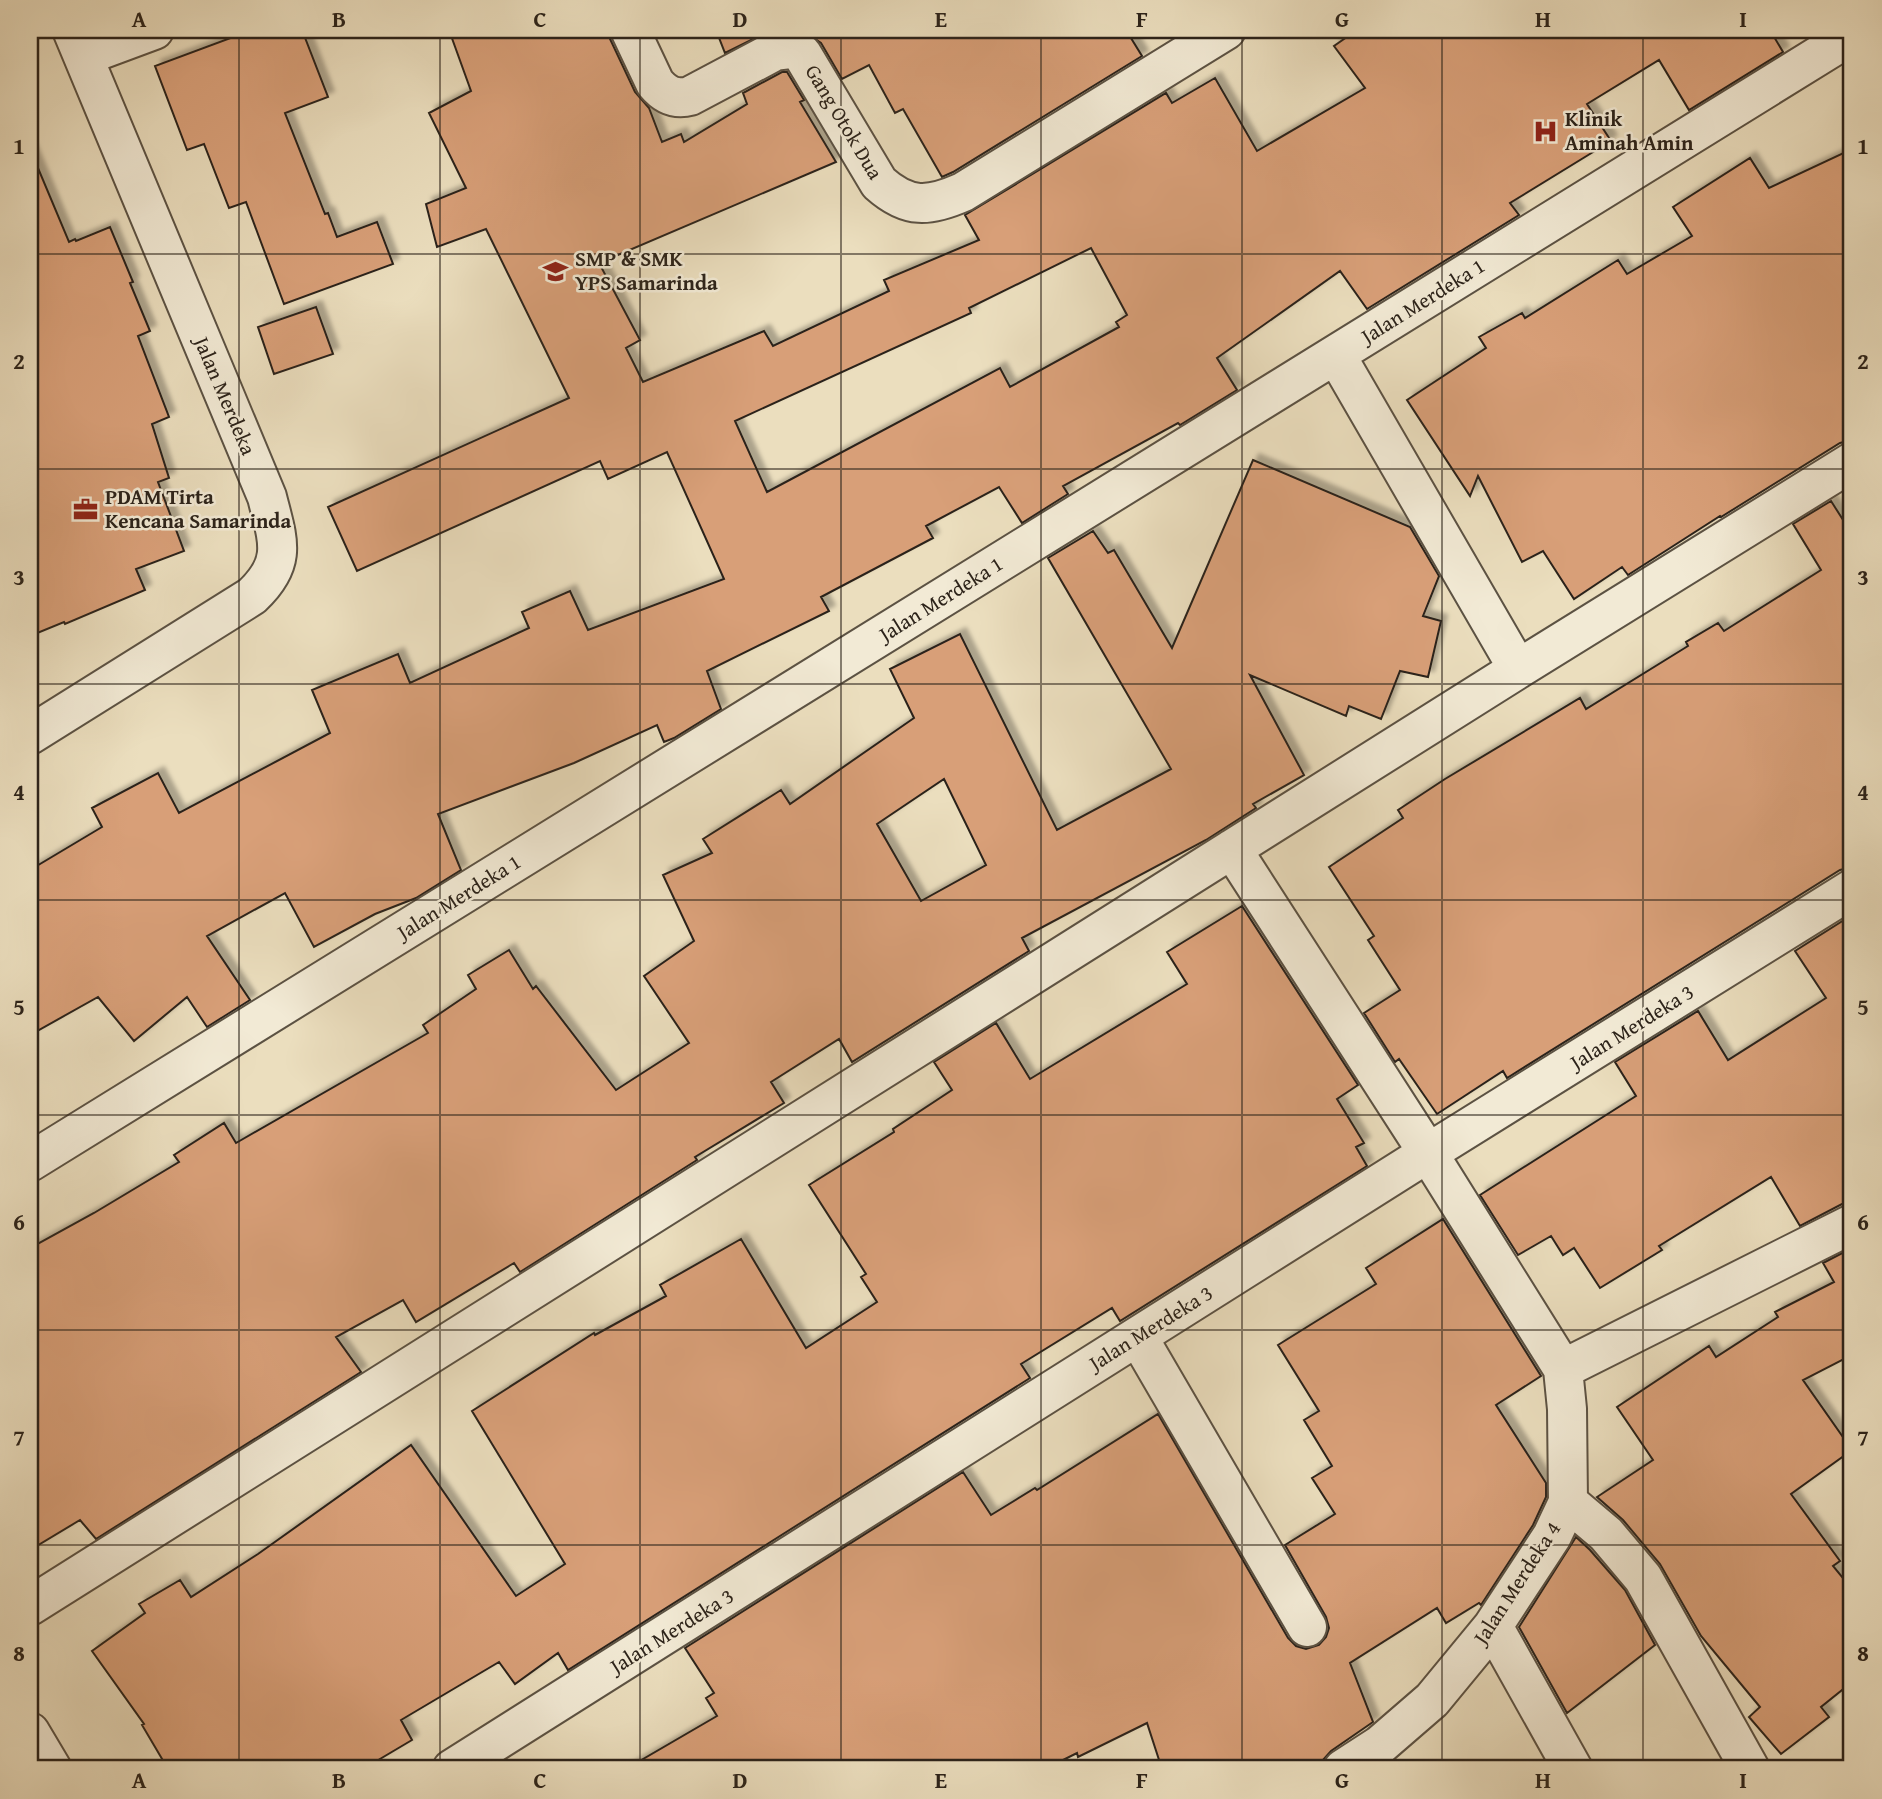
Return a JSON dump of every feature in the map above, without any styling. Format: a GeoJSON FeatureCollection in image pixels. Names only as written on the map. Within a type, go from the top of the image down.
{"type":"FeatureCollection","features":[{"type":"Feature","properties":{"kind":"street"},"geometry":{"type":"LineString","coordinates":[[78,43],[154,30]]}},
{"type":"Feature","properties":{"kind":"street","name":"Gang Otok Dua"},"geometry":{"type":"LineString","coordinates":[[630,30],[656,83],[661,90],[675,97],[690,96],[775,51],[792,49],[802,54],[879,183],[892,195],[910,203],[936,203],[963,192],[1226,30]]}},
{"type":"Feature","properties":{"kind":"street","name":"Jalan Merdeka 1"},"geometry":{"type":"LineString","coordinates":[[30,1162],[1852,35]]}},
{"type":"Feature","properties":{"kind":"street","name":"Jalan Merdeka"},"geometry":{"type":"LineString","coordinates":[[30,735],[252,596],[267,582],[278,554],[275,527],[267,497],[78,43]]}},
{"type":"Feature","properties":{"kind":"street"},"geometry":{"type":"LineString","coordinates":[[1336,355],[1518,669]]}},
{"type":"Feature","properties":{"kind":"street"},"geometry":{"type":"LineString","coordinates":[[30,1606],[1518,669],[1852,462]]}},
{"type":"Feature","properties":{"kind":"street"},"geometry":{"type":"LineString","coordinates":[[1232,849],[1428,1153],[1563,1369],[1852,1224]]}},
{"type":"Feature","properties":{"kind":"street","name":"Jalan Merdeka 3"},"geometry":{"type":"LineString","coordinates":[[452,1769],[1428,1153],[1852,890]]}},
{"type":"Feature","properties":{"kind":"street"},"geometry":{"type":"LineString","coordinates":[[1138,1337],[1307,1627]]}},
{"type":"Feature","properties":{"kind":"street","name":"Jalan Merdeka 4"},"geometry":{"type":"LineString","coordinates":[[1343,1769],[1380,1745],[1433,1700],[1493,1626],[1552,1536],[1568,1502],[1567,1409],[1563,1369]]}},
{"type":"Feature","properties":{"kind":"street"},"geometry":{"type":"LineString","coordinates":[[1568,1502],[1624,1552],[1643,1578],[1750,1769]]}},
{"type":"Feature","properties":{"kind":"street"},"geometry":{"type":"LineString","coordinates":[[1493,1626],[1573,1769]]}},
{"type":"Feature","properties":{"kind":"street"},"geometry":{"type":"LineString","coordinates":[[30,1732],[52,1769]]}},
{"type":"Feature","properties":{"kind":"building"},"geometry":{"type":"Polygon","coordinates":[[[252,30],[302,30],[328,97],[285,113],[325,214],[328,213],[337,237],[377,222],[393,264],[284,304],[246,202],[229,208],[204,144],[187,150],[155,66],[252,30]]]}},
{"type":"Feature","properties":{"kind":"building"},"geometry":{"type":"Polygon","coordinates":[[[449,30],[608,30],[635,92],[649,108],[662,142],[681,134],[684,142],[747,104],[743,93],[782,72],[787,72],[804,100],[800,102],[836,162],[599,263],[640,340],[626,348],[643,382],[764,331],[773,346],[889,291],[884,280],[979,240],[965,215],[1166,93],[1172,103],[1215,78],[1257,151],[1365,88],[1334,46],[1357,30],[1770,30],[1783,52],[1689,110],[1659,60],[1587,104],[1611,141],[1510,203],[1519,215],[1367,309],[1340,271],[1217,358],[1237,390],[1180,425],[1178,423],[1063,486],[1068,494],[1022,523],[999,487],[926,526],[933,538],[821,597],[829,611],[707,671],[721,709],[664,742],[657,725],[574,763],[438,814],[461,870],[416,898],[375,914],[314,947],[285,893],[207,936],[250,1000],[207,1027],[187,997],[134,1041],[98,997],[30,1035],[30,870],[102,827],[92,808],[158,773],[179,813],[330,733],[312,690],[398,654],[410,683],[529,628],[522,612],[570,591],[588,630],[724,579],[667,452],[608,479],[600,461],[357,571],[328,507],[569,398],[486,229],[437,247],[426,204],[466,188],[429,113],[471,91],[449,30]],[[1091,248],[969,308],[971,313],[735,421],[767,492],[1000,368],[1010,387],[1119,327],[1116,322],[1127,315],[1091,248]]]}},
{"type":"Feature","properties":{"kind":"building"},"geometry":{"type":"Polygon","coordinates":[[[716,30],[771,30],[725,53],[716,30]]]}},
{"type":"Feature","properties":{"kind":"building"},"geometry":{"type":"Polygon","coordinates":[[[802,30],[1126,30],[1142,56],[942,177],[903,109],[895,113],[869,65],[842,79],[821,43],[802,30]]]}},
{"type":"Feature","properties":{"kind":"building"},"geometry":{"type":"Polygon","coordinates":[[[30,149],[69,242],[110,227],[133,282],[130,283],[150,331],[138,336],[169,417],[152,424],[169,478],[158,482],[184,551],[136,569],[145,590],[30,636],[30,149]]]}},
{"type":"Feature","properties":{"kind":"building"},"geometry":{"type":"Polygon","coordinates":[[[1852,149],[1852,440],[1840,443],[1628,575],[1622,567],[1574,599],[1543,551],[1522,562],[1478,476],[1470,496],[1407,400],[1486,348],[1479,337],[1522,313],[1525,318],[1618,260],[1627,274],[1692,236],[1673,207],[1750,158],[1769,188],[1852,149]]]}},
{"type":"Feature","properties":{"kind":"building"},"geometry":{"type":"Polygon","coordinates":[[[316,307],[333,354],[274,374],[258,327],[316,307]]]}},
{"type":"Feature","properties":{"kind":"building"},"geometry":{"type":"Polygon","coordinates":[[[1253,460],[1410,527],[1439,576],[1423,616],[1441,621],[1428,677],[1400,671],[1381,719],[1349,706],[1346,716],[1250,675],[1304,775],[1253,804],[1256,808],[1206,840],[1022,938],[1029,951],[852,1062],[839,1039],[771,1082],[784,1103],[695,1157],[697,1160],[520,1272],[514,1263],[416,1322],[403,1300],[336,1337],[361,1372],[96,1539],[80,1520],[30,1550],[30,1248],[179,1162],[174,1155],[224,1123],[236,1143],[428,1033],[423,1025],[476,989],[468,975],[509,950],[533,989],[536,986],[616,1090],[689,1043],[644,976],[694,941],[663,875],[712,853],[703,839],[781,790],[790,804],[914,718],[890,669],[960,634],[1057,830],[1171,769],[1048,558],[1093,531],[1108,553],[1114,550],[1172,648],[1253,460]],[[944,779],[877,824],[921,901],[986,865],[944,779]]]}},
{"type":"Feature","properties":{"kind":"building"},"geometry":{"type":"Polygon","coordinates":[[[1831,501],[1852,534],[1852,867],[1840,870],[1507,1078],[1503,1071],[1437,1114],[1399,1059],[1395,1062],[1364,1013],[1400,990],[1368,940],[1374,936],[1329,867],[1403,818],[1398,810],[1445,779],[1580,698],[1586,709],[1688,646],[1686,642],[1718,623],[1724,631],[1821,570],[1793,524],[1831,501]]]}},
{"type":"Feature","properties":{"kind":"building"},"geometry":{"type":"Polygon","coordinates":[[[1242,906],[1358,1085],[1337,1099],[1364,1143],[1356,1147],[1367,1166],[1120,1321],[1112,1308],[1021,1364],[1030,1378],[568,1670],[558,1653],[515,1684],[499,1662],[401,1720],[412,1740],[363,1769],[168,1769],[142,1725],[144,1724],[92,1651],[145,1613],[139,1604],[180,1580],[191,1597],[258,1554],[411,1445],[516,1596],[565,1564],[472,1411],[594,1333],[595,1335],[666,1296],[660,1285],[741,1239],[806,1348],[877,1302],[861,1277],[866,1274],[809,1185],[894,1132],[893,1129],[952,1090],[934,1062],[996,1023],[1030,1079],[1187,984],[1167,952],[1242,906]]]}},
{"type":"Feature","properties":{"kind":"building"},"geometry":{"type":"Polygon","coordinates":[[[1852,915],[1852,1202],[1842,1204],[1800,1226],[1771,1177],[1659,1246],[1662,1250],[1600,1288],[1574,1248],[1563,1255],[1551,1236],[1518,1255],[1480,1195],[1636,1096],[1615,1062],[1698,1011],[1728,1060],[1826,998],[1795,951],[1852,915]]]}},
{"type":"Feature","properties":{"kind":"building"},"geometry":{"type":"Polygon","coordinates":[[[1443,1219],[1541,1376],[1496,1405],[1546,1483],[1546,1497],[1533,1525],[1481,1605],[1479,1603],[1446,1623],[1437,1608],[1350,1663],[1373,1722],[1331,1751],[1323,1760],[1300,1769],[1162,1769],[1147,1723],[1078,1757],[1077,1753],[1045,1769],[626,1769],[717,1716],[706,1698],[714,1693],[685,1648],[963,1472],[991,1515],[1035,1488],[1037,1490],[1158,1414],[1288,1638],[1296,1646],[1306,1649],[1319,1645],[1329,1628],[1326,1617],[1285,1545],[1335,1514],[1312,1478],[1332,1466],[1304,1420],[1319,1411],[1278,1345],[1376,1284],[1366,1268],[1443,1219]]]}},
{"type":"Feature","properties":{"kind":"building"},"geometry":{"type":"Polygon","coordinates":[[[1852,1248],[1852,1355],[1803,1380],[1852,1450],[1791,1494],[1840,1561],[1833,1566],[1852,1589],[1852,1682],[1821,1707],[1829,1717],[1781,1754],[1749,1717],[1760,1707],[1701,1636],[1660,1564],[1623,1520],[1597,1497],[1653,1460],[1617,1407],[1709,1346],[1716,1357],[1778,1317],[1775,1312],[1834,1282],[1823,1263],[1852,1248]]]}},
{"type":"Feature","properties":{"kind":"building"},"geometry":{"type":"Polygon","coordinates":[[[1576,1537],[1625,1590],[1655,1645],[1567,1713],[1519,1627],[1576,1537]]]}},
{"type":"Feature","properties":{"kind":"place","name":"Klinik Aminah Amin"},"geometry":{"type":"Point","coordinates":[1545,131]}},
{"type":"Feature","properties":{"kind":"place","name":"SMP & SMK YPS Samarinda"},"geometry":{"type":"Point","coordinates":[555,271]}},
{"type":"Feature","properties":{"kind":"place","name":"PDAM Tirta Kencana Samarinda"},"geometry":{"type":"Point","coordinates":[85,509]}}]}
